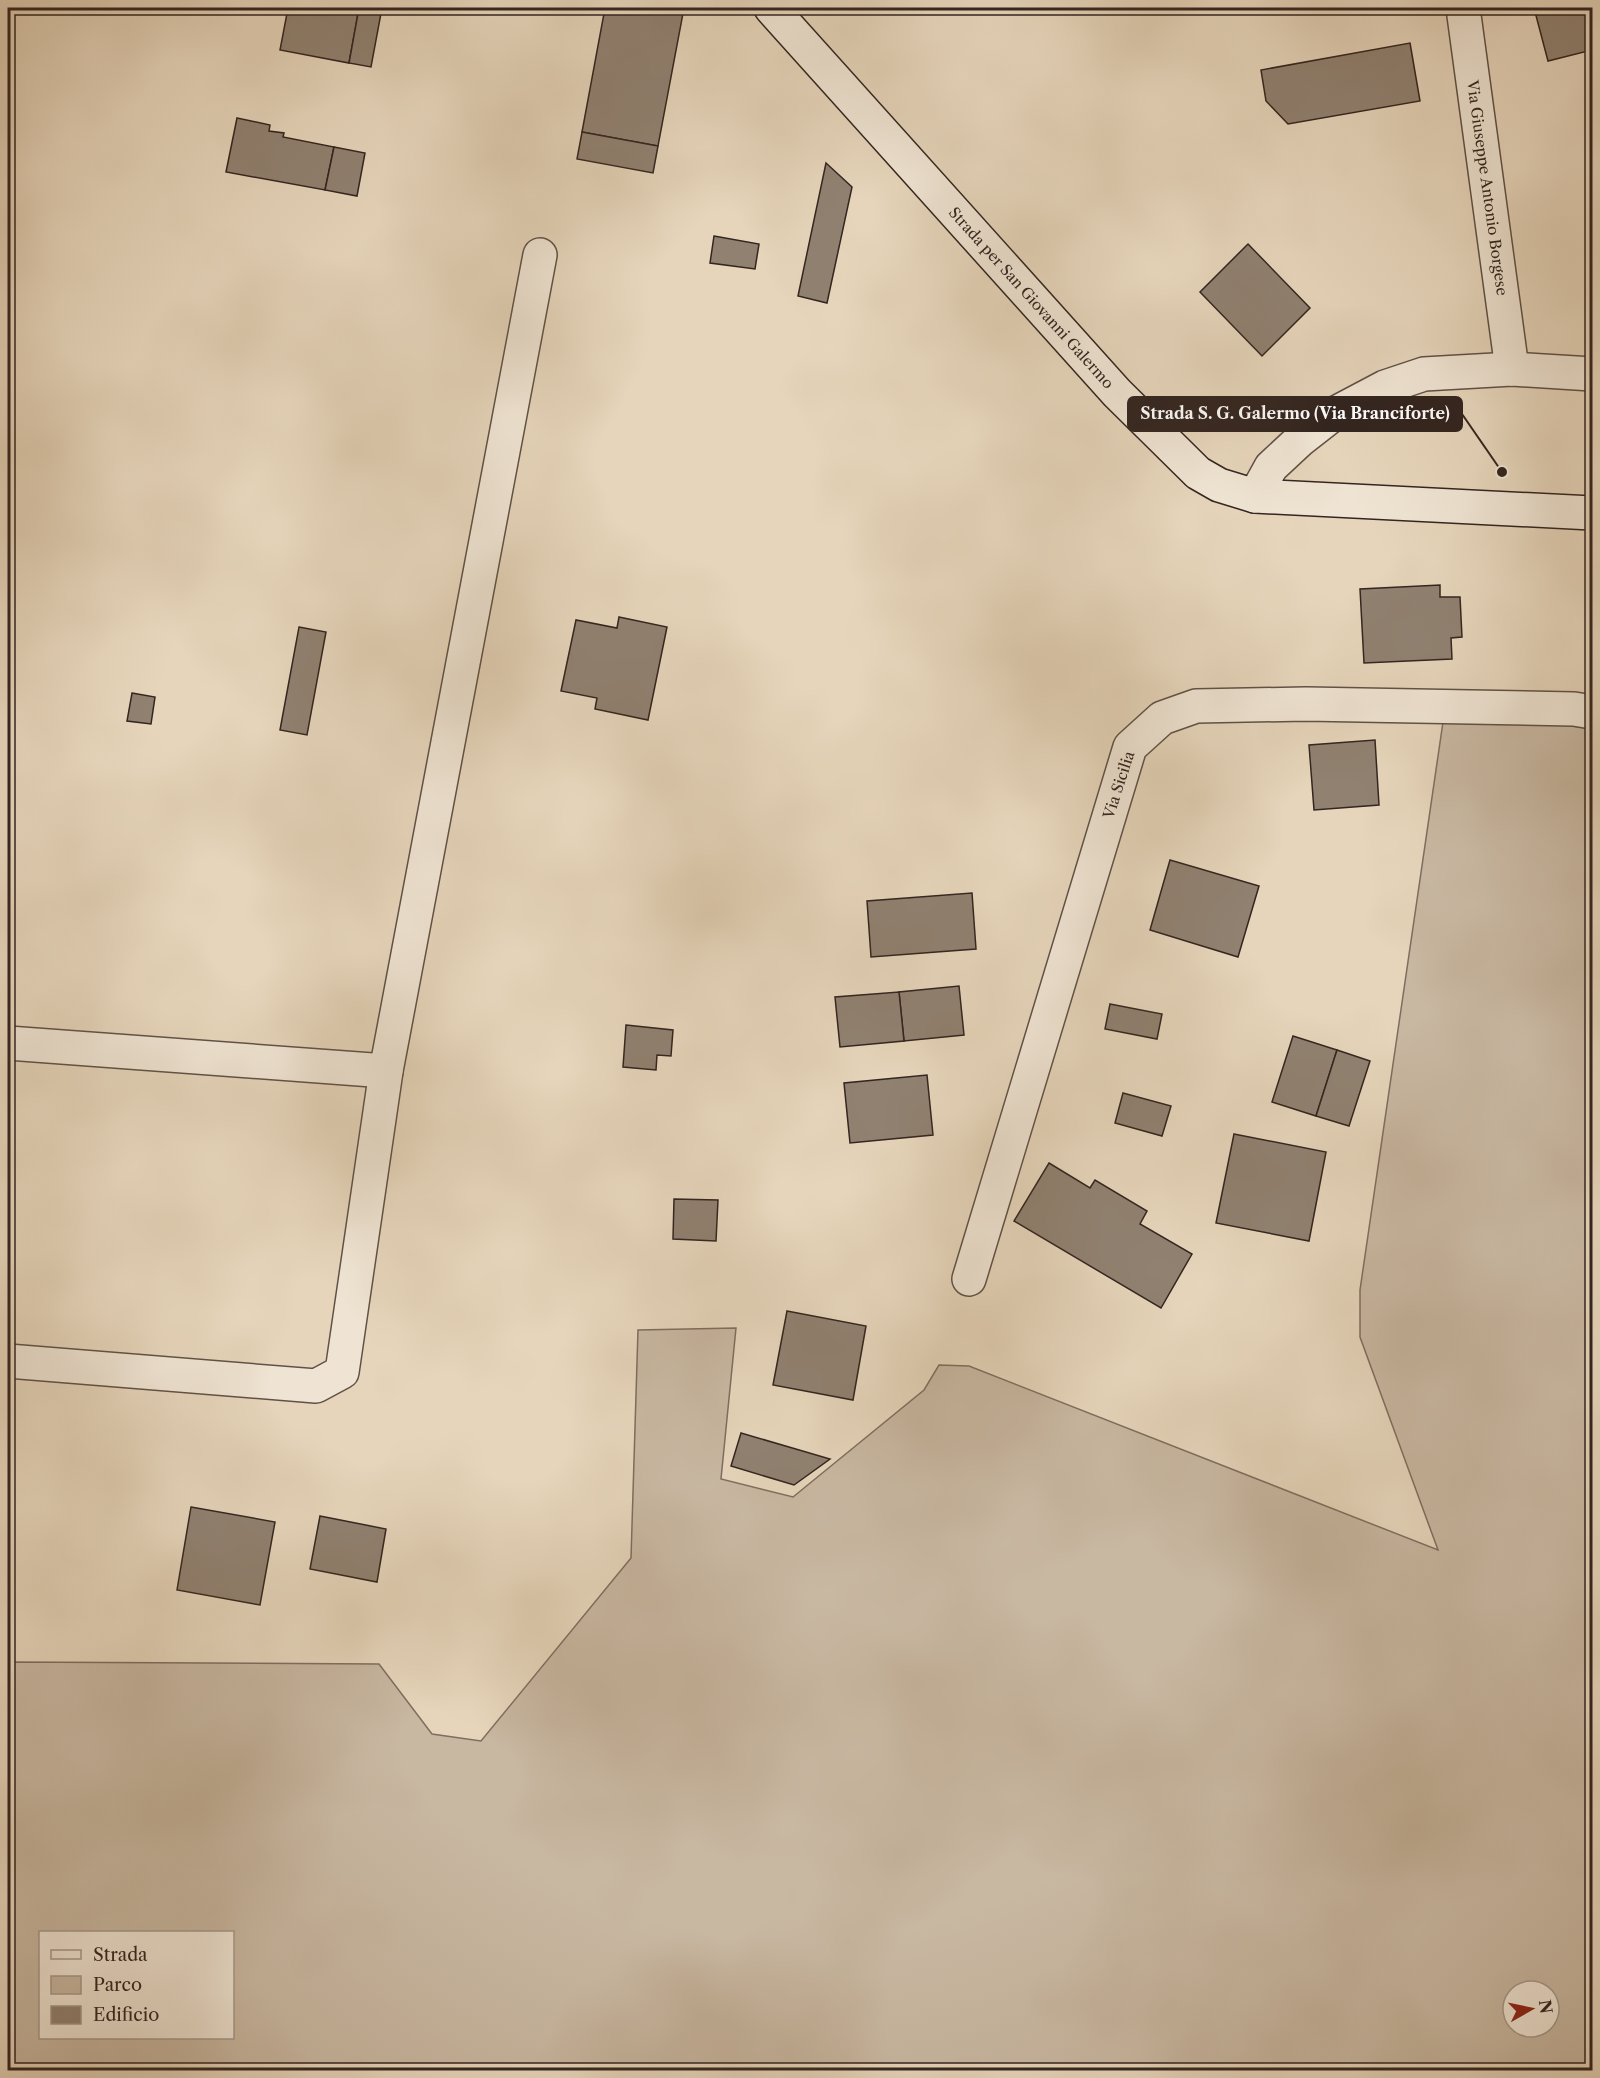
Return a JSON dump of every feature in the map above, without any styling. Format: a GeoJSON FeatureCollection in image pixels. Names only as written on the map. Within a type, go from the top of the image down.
{"type":"FeatureCollection","features":[{"type":"Feature","properties":{"kind":"street","name":"Strada per San Giovanni Galermo"},"geometry":{"type":"LineString","coordinates":[[771,8],[1117,393],[1198,473],[1219,485],[1255,496],[1593,513]]}},
{"type":"Feature","properties":{"kind":"street","name":"Via Giuseppe Antonio Borgese"},"geometry":{"type":"LineString","coordinates":[[1462,8],[1512,369]]}},
{"type":"Feature","properties":{"kind":"street"},"geometry":{"type":"LineString","coordinates":[[8,1360],[316,1386],[342,1372],[386,1071],[540,255]]}},
{"type":"Feature","properties":{"kind":"street"},"geometry":{"type":"LineString","coordinates":[[1255,496],[1271,467],[1299,440],[1332,415],[1385,387],[1424,374],[1512,369],[1593,374]]}},
{"type":"Feature","properties":{"kind":"street","name":"Via Sicilia"},"geometry":{"type":"LineString","coordinates":[[969,1279],[1130,747],[1162,718],[1196,706],[1306,704],[1593,711]]}},
{"type":"Feature","properties":{"kind":"street"},"geometry":{"type":"LineString","coordinates":[[8,1043],[386,1071]]}},
{"type":"Feature","properties":{"kind":"green space"},"geometry":{"type":"Polygon","coordinates":[[[1443,722],[1560,724],[1592,729],[1592,2070],[8,2070],[8,1662],[379,1664],[432,1734],[481,1741],[631,1558],[638,1330],[736,1328],[721,1479],[793,1497],[924,1390],[939,1365],[969,1366],[1438,1550],[1360,1337],[1360,1290],[1443,722]]]}},
{"type":"Feature","properties":{"kind":"building"},"geometry":{"type":"Polygon","coordinates":[[[288,8],[359,8],[349,63],[280,50],[288,8]]]}},
{"type":"Feature","properties":{"kind":"building"},"geometry":{"type":"Polygon","coordinates":[[[359,8],[382,8],[371,67],[349,63],[359,8]]]}},
{"type":"Feature","properties":{"kind":"building"},"geometry":{"type":"Polygon","coordinates":[[[605,8],[684,8],[658,146],[582,132],[605,8]]]}},
{"type":"Feature","properties":{"kind":"building"},"geometry":{"type":"Polygon","coordinates":[[[1534,8],[1592,8],[1592,50],[1548,61],[1534,8]]]}},
{"type":"Feature","properties":{"kind":"building"},"geometry":{"type":"Polygon","coordinates":[[[1410,43],[1420,101],[1288,124],[1266,101],[1261,70],[1410,43]]]}},
{"type":"Feature","properties":{"kind":"building"},"geometry":{"type":"Polygon","coordinates":[[[237,118],[270,125],[269,131],[284,133],[283,137],[334,147],[325,190],[226,172],[237,118]]]}},
{"type":"Feature","properties":{"kind":"building"},"geometry":{"type":"Polygon","coordinates":[[[582,132],[658,146],[653,173],[577,159],[582,132]]]}},
{"type":"Feature","properties":{"kind":"building"},"geometry":{"type":"Polygon","coordinates":[[[334,147],[365,153],[357,196],[325,190],[334,147]]]}},
{"type":"Feature","properties":{"kind":"building"},"geometry":{"type":"Polygon","coordinates":[[[826,163],[852,187],[827,303],[798,296],[826,163]]]}},
{"type":"Feature","properties":{"kind":"building"},"geometry":{"type":"Polygon","coordinates":[[[714,236],[759,244],[755,269],[710,263],[714,236]]]}},
{"type":"Feature","properties":{"kind":"building"},"geometry":{"type":"Polygon","coordinates":[[[1248,244],[1310,308],[1262,356],[1200,292],[1248,244]]]}},
{"type":"Feature","properties":{"kind":"building"},"geometry":{"type":"Polygon","coordinates":[[[1440,585],[1440,597],[1460,597],[1462,637],[1451,638],[1452,659],[1364,663],[1360,589],[1440,585]]]}},
{"type":"Feature","properties":{"kind":"building"},"geometry":{"type":"Polygon","coordinates":[[[619,617],[667,627],[648,720],[595,709],[597,698],[561,691],[576,620],[617,628],[619,617]]]}},
{"type":"Feature","properties":{"kind":"building"},"geometry":{"type":"Polygon","coordinates":[[[299,627],[326,632],[307,735],[280,730],[299,627]]]}},
{"type":"Feature","properties":{"kind":"building"},"geometry":{"type":"Polygon","coordinates":[[[132,693],[155,697],[151,724],[127,721],[132,693]]]}},
{"type":"Feature","properties":{"kind":"building"},"geometry":{"type":"Polygon","coordinates":[[[1375,740],[1379,805],[1314,810],[1309,745],[1375,740]]]}},
{"type":"Feature","properties":{"kind":"building"},"geometry":{"type":"Polygon","coordinates":[[[1170,860],[1259,886],[1238,957],[1150,930],[1170,860]]]}},
{"type":"Feature","properties":{"kind":"building"},"geometry":{"type":"Polygon","coordinates":[[[972,893],[976,949],[871,957],[867,901],[972,893]]]}},
{"type":"Feature","properties":{"kind":"building"},"geometry":{"type":"Polygon","coordinates":[[[959,986],[964,1035],[904,1041],[899,992],[959,986]]]}},
{"type":"Feature","properties":{"kind":"building"},"geometry":{"type":"Polygon","coordinates":[[[899,992],[904,1041],[840,1047],[835,997],[899,992]]]}},
{"type":"Feature","properties":{"kind":"building"},"geometry":{"type":"Polygon","coordinates":[[[1110,1004],[1162,1014],[1157,1039],[1105,1029],[1110,1004]]]}},
{"type":"Feature","properties":{"kind":"building"},"geometry":{"type":"Polygon","coordinates":[[[626,1025],[673,1030],[671,1056],[657,1055],[656,1070],[623,1067],[626,1025]]]}},
{"type":"Feature","properties":{"kind":"building"},"geometry":{"type":"Polygon","coordinates":[[[1293,1036],[1337,1050],[1316,1116],[1272,1102],[1293,1036]]]}},
{"type":"Feature","properties":{"kind":"building"},"geometry":{"type":"Polygon","coordinates":[[[1337,1050],[1370,1061],[1349,1126],[1316,1116],[1337,1050]]]}},
{"type":"Feature","properties":{"kind":"building"},"geometry":{"type":"Polygon","coordinates":[[[927,1075],[933,1135],[850,1143],[844,1083],[927,1075]]]}},
{"type":"Feature","properties":{"kind":"building"},"geometry":{"type":"Polygon","coordinates":[[[1123,1093],[1171,1106],[1162,1136],[1115,1123],[1123,1093]]]}},
{"type":"Feature","properties":{"kind":"building"},"geometry":{"type":"Polygon","coordinates":[[[1234,1134],[1326,1152],[1309,1241],[1216,1223],[1234,1134]]]}},
{"type":"Feature","properties":{"kind":"building"},"geometry":{"type":"Polygon","coordinates":[[[1049,1163],[1090,1188],[1095,1180],[1147,1211],[1140,1224],[1192,1254],[1161,1308],[1014,1221],[1049,1163]]]}},
{"type":"Feature","properties":{"kind":"building"},"geometry":{"type":"Polygon","coordinates":[[[674,1199],[718,1200],[716,1241],[673,1239],[674,1199]]]}},
{"type":"Feature","properties":{"kind":"building"},"geometry":{"type":"Polygon","coordinates":[[[787,1311],[866,1326],[853,1400],[773,1385],[787,1311]]]}},
{"type":"Feature","properties":{"kind":"building"},"geometry":{"type":"Polygon","coordinates":[[[741,1433],[830,1459],[794,1485],[731,1466],[741,1433]]]}},
{"type":"Feature","properties":{"kind":"building"},"geometry":{"type":"Polygon","coordinates":[[[191,1507],[275,1522],[260,1605],[177,1590],[191,1507]]]}},
{"type":"Feature","properties":{"kind":"building"},"geometry":{"type":"Polygon","coordinates":[[[320,1516],[386,1529],[377,1582],[310,1569],[320,1516]]]}},
{"type":"Feature","properties":{"kind":"place","name":"Strada S. G. Galermo (Via Branciforte)"},"geometry":{"type":"Point","coordinates":[1502,472]}}]}
